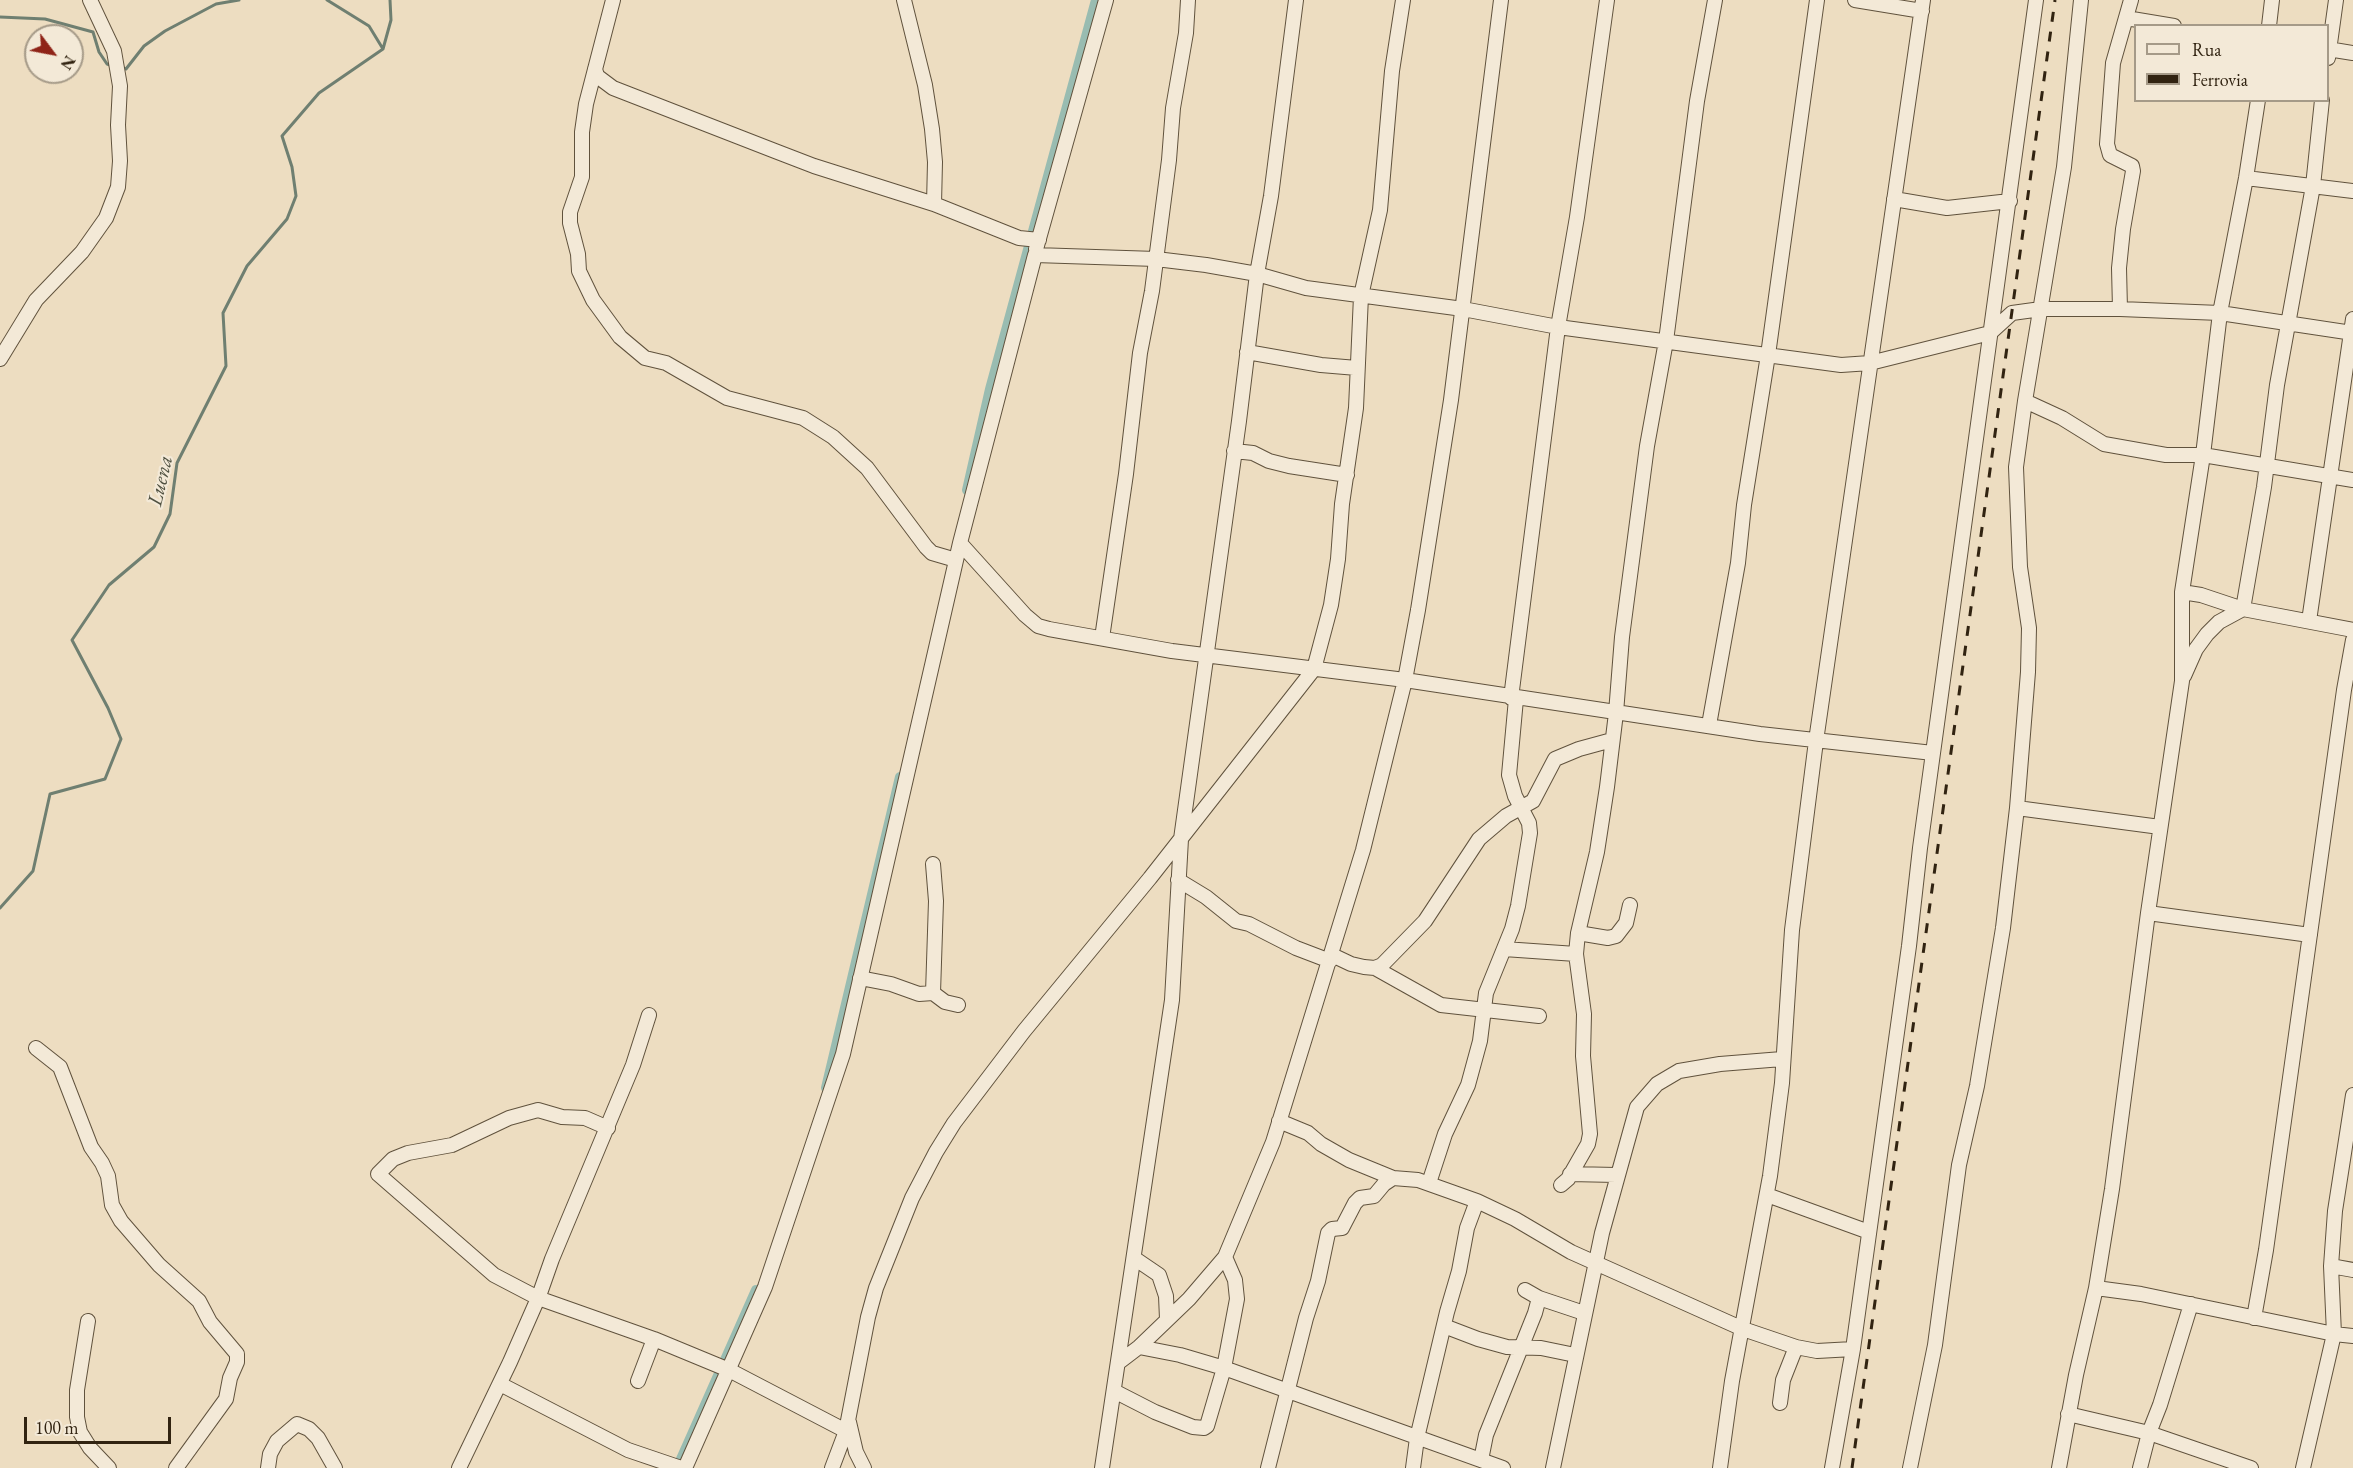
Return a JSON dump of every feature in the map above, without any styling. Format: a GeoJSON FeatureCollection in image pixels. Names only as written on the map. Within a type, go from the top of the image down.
{"type":"FeatureCollection","features":[{"type":"Feature","properties":{"kind":"street"},"geometry":{"type":"LineString","coordinates":[[0,360],[36,300],[82,252],[106,218],[118,187],[120,86],[114,51],[90,0]]}},
{"type":"Feature","properties":{"kind":"street"},"geometry":{"type":"LineString","coordinates":[[613,0],[582,132],[582,177],[573,200],[570,223],[578,254],[579,271],[593,300],[620,337],[645,358],[666,363],[727,398],[803,418],[833,437],[867,468],[926,547],[932,553],[956,560]]}},
{"type":"Feature","properties":{"kind":"street"},"geometry":{"type":"LineString","coordinates":[[904,0],[925,85],[932,129],[935,162],[934,204]]}},
{"type":"Feature","properties":{"kind":"street"},"geometry":{"type":"LineString","coordinates":[[685,1468],[765,1287],[843,1054],[960,543],[1039,240],[1106,0]]}},
{"type":"Feature","properties":{"kind":"street"},"geometry":{"type":"LineString","coordinates":[[1102,638],[1126,474],[1140,353],[1156,259],[1169,160],[1173,108],[1186,33],[1188,0]]}},
{"type":"Feature","properties":{"kind":"street"},"geometry":{"type":"LineString","coordinates":[[1102,1468],[1172,1000],[1181,839],[1296,0]]}},
{"type":"Feature","properties":{"kind":"street"},"geometry":{"type":"LineString","coordinates":[[832,1468],[847,1425],[868,1317],[876,1288],[912,1198],[936,1152],[954,1123],[1024,1031],[1181,839],[1314,669],[1331,605],[1356,408],[1361,296],[1380,210],[1392,71],[1403,0]]}},
{"type":"Feature","properties":{"kind":"street"},"geometry":{"type":"LineString","coordinates":[[1118,1363],[1139,1347],[1225,1257],[1273,1142],[1363,850],[1405,680],[1451,400],[1501,0]]}},
{"type":"Feature","properties":{"kind":"street"},"geometry":{"type":"LineString","coordinates":[[1429,1183],[1445,1134],[1468,1085],[1480,1041],[1486,993],[1518,906],[1529,843],[1529,823],[1515,796],[1509,775],[1514,698],[1558,327],[1578,217],[1606,0]]}},
{"type":"Feature","properties":{"kind":"street"},"geometry":{"type":"LineString","coordinates":[[1617,1175],[1566,1179],[1588,1144],[1590,1134],[1583,1056],[1584,1014],[1576,954],[1578,933],[1597,852],[1616,713],[1622,637],[1647,446],[1666,341],[1697,101],[1715,0]]}},
{"type":"Feature","properties":{"kind":"street"},"geometry":{"type":"LineString","coordinates":[[1709,725],[1738,563],[1744,505],[1768,355],[1817,0]]}},
{"type":"Feature","properties":{"kind":"street"},"geometry":{"type":"LineString","coordinates":[[1720,1468],[1732,1382],[1767,1195],[1782,1083],[1792,930],[1816,741],[1922,5],[1855,0]]}},
{"type":"Feature","properties":{"kind":"street"},"geometry":{"type":"LineString","coordinates":[[1832,1468],[1853,1348],[1910,945],[1933,753],[2036,0]]}},
{"type":"Feature","properties":{"kind":"street"},"geometry":{"type":"LineString","coordinates":[[1910,1468],[1935,1346],[1959,1165],[1991,1008],[2017,808],[2028,672],[2029,628],[2020,567],[2016,467],[2064,167],[2081,0]]}},
{"type":"Feature","properties":{"kind":"street"},"geometry":{"type":"LineString","coordinates":[[2120,309],[2123,229],[2133,171],[2132,166],[2110,155],[2107,144],[2113,63],[2131,0]]}},
{"type":"Feature","properties":{"kind":"street"},"geometry":{"type":"LineString","coordinates":[[2269,24],[2272,0]]}},
{"type":"Feature","properties":{"kind":"street"},"geometry":{"type":"LineString","coordinates":[[2329,46],[2336,0]]}},
{"type":"Feature","properties":{"kind":"street"},"geometry":{"type":"LineString","coordinates":[[2126,18],[2162,24]]}},
{"type":"Feature","properties":{"kind":"street"},"geometry":{"type":"LineString","coordinates":[[2329,52],[2353,53]]}},
{"type":"Feature","properties":{"kind":"street"},"geometry":{"type":"LineString","coordinates":[[595,69],[597,76],[613,88],[814,166],[934,204],[1020,238],[1039,240]]}},
{"type":"Feature","properties":{"kind":"street"},"geometry":{"type":"LineString","coordinates":[[2059,1468],[2068,1414],[2096,1288],[2131,1054],[2148,913],[2182,681],[2182,592],[2203,455],[2220,313],[2246,178],[2258,102]]}},
{"type":"Feature","properties":{"kind":"street"},"geometry":{"type":"LineString","coordinates":[[2243,609],[2288,322],[2313,186],[2322,102]]}},
{"type":"Feature","properties":{"kind":"street"},"geometry":{"type":"LineString","coordinates":[[2246,178],[2353,190]]}},
{"type":"Feature","properties":{"kind":"street"},"geometry":{"type":"LineString","coordinates":[[1894,199],[1947,208],[2010,201]]}},
{"type":"Feature","properties":{"kind":"street"},"geometry":{"type":"LineString","coordinates":[[1035,255],[1156,259],[1257,274],[1306,288],[1463,309],[1558,327],[1841,365],[1870,363],[1990,333],[2012,313],[2041,309],[2220,313],[2352,328],[2309,621]]}},
{"type":"Feature","properties":{"kind":"street"},"geometry":{"type":"LineString","coordinates":[[1247,352],[1321,365],[1357,368]]}},
{"type":"Feature","properties":{"kind":"street"},"geometry":{"type":"LineString","coordinates":[[2025,401],[2062,418],[2104,444],[2166,455],[2203,455],[2353,480]]}},
{"type":"Feature","properties":{"kind":"street"},"geometry":{"type":"LineString","coordinates":[[1234,451],[1253,453],[1269,461],[1288,466],[1347,475]]}},
{"type":"Feature","properties":{"kind":"street"},"geometry":{"type":"LineString","coordinates":[[960,543],[1038,626],[1172,651],[1405,680],[1514,698],[1816,741],[1933,753]]}},
{"type":"Feature","properties":{"kind":"street"},"geometry":{"type":"LineString","coordinates":[[2182,592],[2201,595],[2243,609],[2353,630]]}},
{"type":"Feature","properties":{"kind":"street"},"geometry":{"type":"LineString","coordinates":[[2182,681],[2196,649],[2207,634],[2219,622],[2243,609]]}},
{"type":"Feature","properties":{"kind":"street"},"geometry":{"type":"LineString","coordinates":[[2254,1318],[2266,1250],[2344,690],[2353,640]]}},
{"type":"Feature","properties":{"kind":"street"},"geometry":{"type":"LineString","coordinates":[[1375,968],[1393,954],[1425,921],[1479,839],[1506,816],[1533,801],[1555,759],[1588,746],[1612,740]]}},
{"type":"Feature","properties":{"kind":"street"},"geometry":{"type":"LineString","coordinates":[[2017,808],[2160,827]]}},
{"type":"Feature","properties":{"kind":"street"},"geometry":{"type":"LineString","coordinates":[[933,864],[936,901],[933,993]]}},
{"type":"Feature","properties":{"kind":"street"},"geometry":{"type":"LineString","coordinates":[[1178,880],[1206,897],[1236,921],[1249,924],[1296,948],[1350,964],[1375,968],[1440,1005],[1539,1016]]}},
{"type":"Feature","properties":{"kind":"street"},"geometry":{"type":"LineString","coordinates":[[1578,933],[1608,938],[1616,936],[1626,923],[1630,905]]}},
{"type":"Feature","properties":{"kind":"street"},"geometry":{"type":"LineString","coordinates":[[2148,913],[2310,935]]}},
{"type":"Feature","properties":{"kind":"street"},"geometry":{"type":"LineString","coordinates":[[1504,949],[1576,954]]}},
{"type":"Feature","properties":{"kind":"street"},"geometry":{"type":"LineString","coordinates":[[860,978],[891,984],[919,994],[933,993],[945,1002],[958,1005]]}},
{"type":"Feature","properties":{"kind":"street"},"geometry":{"type":"LineString","coordinates":[[459,1468],[538,1298],[568,1218],[633,1065],[649,1015]]}},
{"type":"Feature","properties":{"kind":"street"},"geometry":{"type":"LineString","coordinates":[[36,1048],[60,1067],[91,1147],[108,1176],[112,1205],[116,1213],[159,1265],[199,1301],[210,1322],[237,1354],[237,1362],[230,1378],[226,1399],[176,1468]]}},
{"type":"Feature","properties":{"kind":"street"},"geometry":{"type":"LineString","coordinates":[[1553,1468],[1563,1428],[1584,1312],[1617,1175],[1637,1107],[1657,1084],[1671,1074],[1691,1068],[1782,1059]]}},
{"type":"Feature","properties":{"kind":"street"},"geometry":{"type":"LineString","coordinates":[[2303,1468],[2334,1334],[2331,1266],[2335,1211],[2353,1095]]}},
{"type":"Feature","properties":{"kind":"street"},"geometry":{"type":"LineString","coordinates":[[608,1128],[585,1118],[562,1117],[538,1110],[510,1118],[452,1145],[408,1153],[393,1159],[378,1174],[494,1275],[538,1298],[654,1339],[729,1370],[847,1425],[864,1468]]}},
{"type":"Feature","properties":{"kind":"street"},"geometry":{"type":"LineString","coordinates":[[1279,1121],[1308,1133],[1321,1144],[1349,1160],[1393,1178],[1429,1183],[1477,1201],[1515,1219],[1571,1252],[1743,1329],[1796,1347],[1816,1351],[1853,1348]]}},
{"type":"Feature","properties":{"kind":"street"},"geometry":{"type":"LineString","coordinates":[[1268,1468],[1306,1318],[1318,1281],[1328,1233],[1332,1229],[1342,1228],[1360,1198],[1374,1196],[1384,1184],[1393,1178]]}},
{"type":"Feature","properties":{"kind":"street"},"geometry":{"type":"LineString","coordinates":[[1767,1195],[1869,1232]]}},
{"type":"Feature","properties":{"kind":"street"},"geometry":{"type":"LineString","coordinates":[[1413,1468],[1417,1438],[1467,1228],[1477,1201]]}},
{"type":"Feature","properties":{"kind":"street"},"geometry":{"type":"LineString","coordinates":[[1114,1391],[1165,1416],[1193,1427],[1204,1428],[1209,1421],[1224,1368],[1236,1299],[1235,1280],[1225,1257]]}},
{"type":"Feature","properties":{"kind":"street"},"geometry":{"type":"LineString","coordinates":[[1134,1258],[1159,1275],[1166,1296],[1167,1319]]}},
{"type":"Feature","properties":{"kind":"street"},"geometry":{"type":"LineString","coordinates":[[2331,1266],[2353,1270]]}},
{"type":"Feature","properties":{"kind":"street"},"geometry":{"type":"LineString","coordinates":[[2096,1288],[2140,1294],[2353,1336]]}},
{"type":"Feature","properties":{"kind":"street"},"geometry":{"type":"LineString","coordinates":[[1525,1290],[1539,1298],[1584,1312]]}},
{"type":"Feature","properties":{"kind":"street"},"geometry":{"type":"LineString","coordinates":[[1481,1460],[1486,1435],[1539,1298]]}},
{"type":"Feature","properties":{"kind":"street"},"geometry":{"type":"LineString","coordinates":[[2140,1468],[2191,1304]]}},
{"type":"Feature","properties":{"kind":"street"},"geometry":{"type":"LineString","coordinates":[[88,1321],[77,1390],[76,1417],[80,1432],[90,1448],[109,1468]]}},
{"type":"Feature","properties":{"kind":"street"},"geometry":{"type":"LineString","coordinates":[[1444,1326],[1478,1339],[1520,1348],[1541,1348],[1575,1355]]}},
{"type":"Feature","properties":{"kind":"street"},"geometry":{"type":"LineString","coordinates":[[638,1381],[654,1339]]}},
{"type":"Feature","properties":{"kind":"street"},"geometry":{"type":"LineString","coordinates":[[1139,1347],[1180,1355],[1224,1368],[1503,1468]]}},
{"type":"Feature","properties":{"kind":"street"},"geometry":{"type":"LineString","coordinates":[[1780,1403],[1783,1380],[1796,1347]]}},
{"type":"Feature","properties":{"kind":"street"},"geometry":{"type":"LineString","coordinates":[[500,1384],[628,1450],[681,1468]]}},
{"type":"Feature","properties":{"kind":"street"},"geometry":{"type":"LineString","coordinates":[[2068,1414],[2149,1433],[2251,1468]]}},
{"type":"Feature","properties":{"kind":"street"},"geometry":{"type":"LineString","coordinates":[[268,1468],[270,1454],[277,1441],[297,1424],[309,1429],[318,1438],[335,1468]]}},
{"type":"Feature","properties":{"kind":"street"},"geometry":{"type":"LineString","coordinates":[[91,1468],[96,1455]]}},
{"type":"Feature","properties":{"kind":"waterway"},"geometry":{"type":"LineString","coordinates":[[123,68],[126,69],[144,46],[165,31],[216,4],[239,0]]}},
{"type":"Feature","properties":{"kind":"waterway"},"geometry":{"type":"LineString","coordinates":[[327,0],[369,26],[383,49]]}},
{"type":"Feature","properties":{"kind":"waterway","name":"Luena"},"geometry":{"type":"LineString","coordinates":[[0,908],[33,871],[50,794],[105,779],[121,739],[108,708],[72,640],[109,585],[154,547],[170,514],[177,463],[226,366],[223,313],[247,266],[287,219],[296,196],[292,167],[282,136],[319,93],[383,49],[391,20],[390,0]]}},
{"type":"Feature","properties":{"kind":"waterway"},"geometry":{"type":"LineString","coordinates":[[967,490],[990,389],[1096,0]]}},
{"type":"Feature","properties":{"kind":"waterway"},"geometry":{"type":"LineString","coordinates":[[0,17],[45,19],[93,32],[99,52],[107,64],[113,66]]}},
{"type":"Feature","properties":{"kind":"waterway"},"geometry":{"type":"LineString","coordinates":[[826,1088],[900,777]]}},
{"type":"Feature","properties":{"kind":"waterway"},"geometry":{"type":"LineString","coordinates":[[677,1468],[756,1290]]}},
{"type":"Feature","properties":{"kind":"railway"},"geometry":{"type":"LineString","coordinates":[[1852,1468],[2055,0]]}}]}
